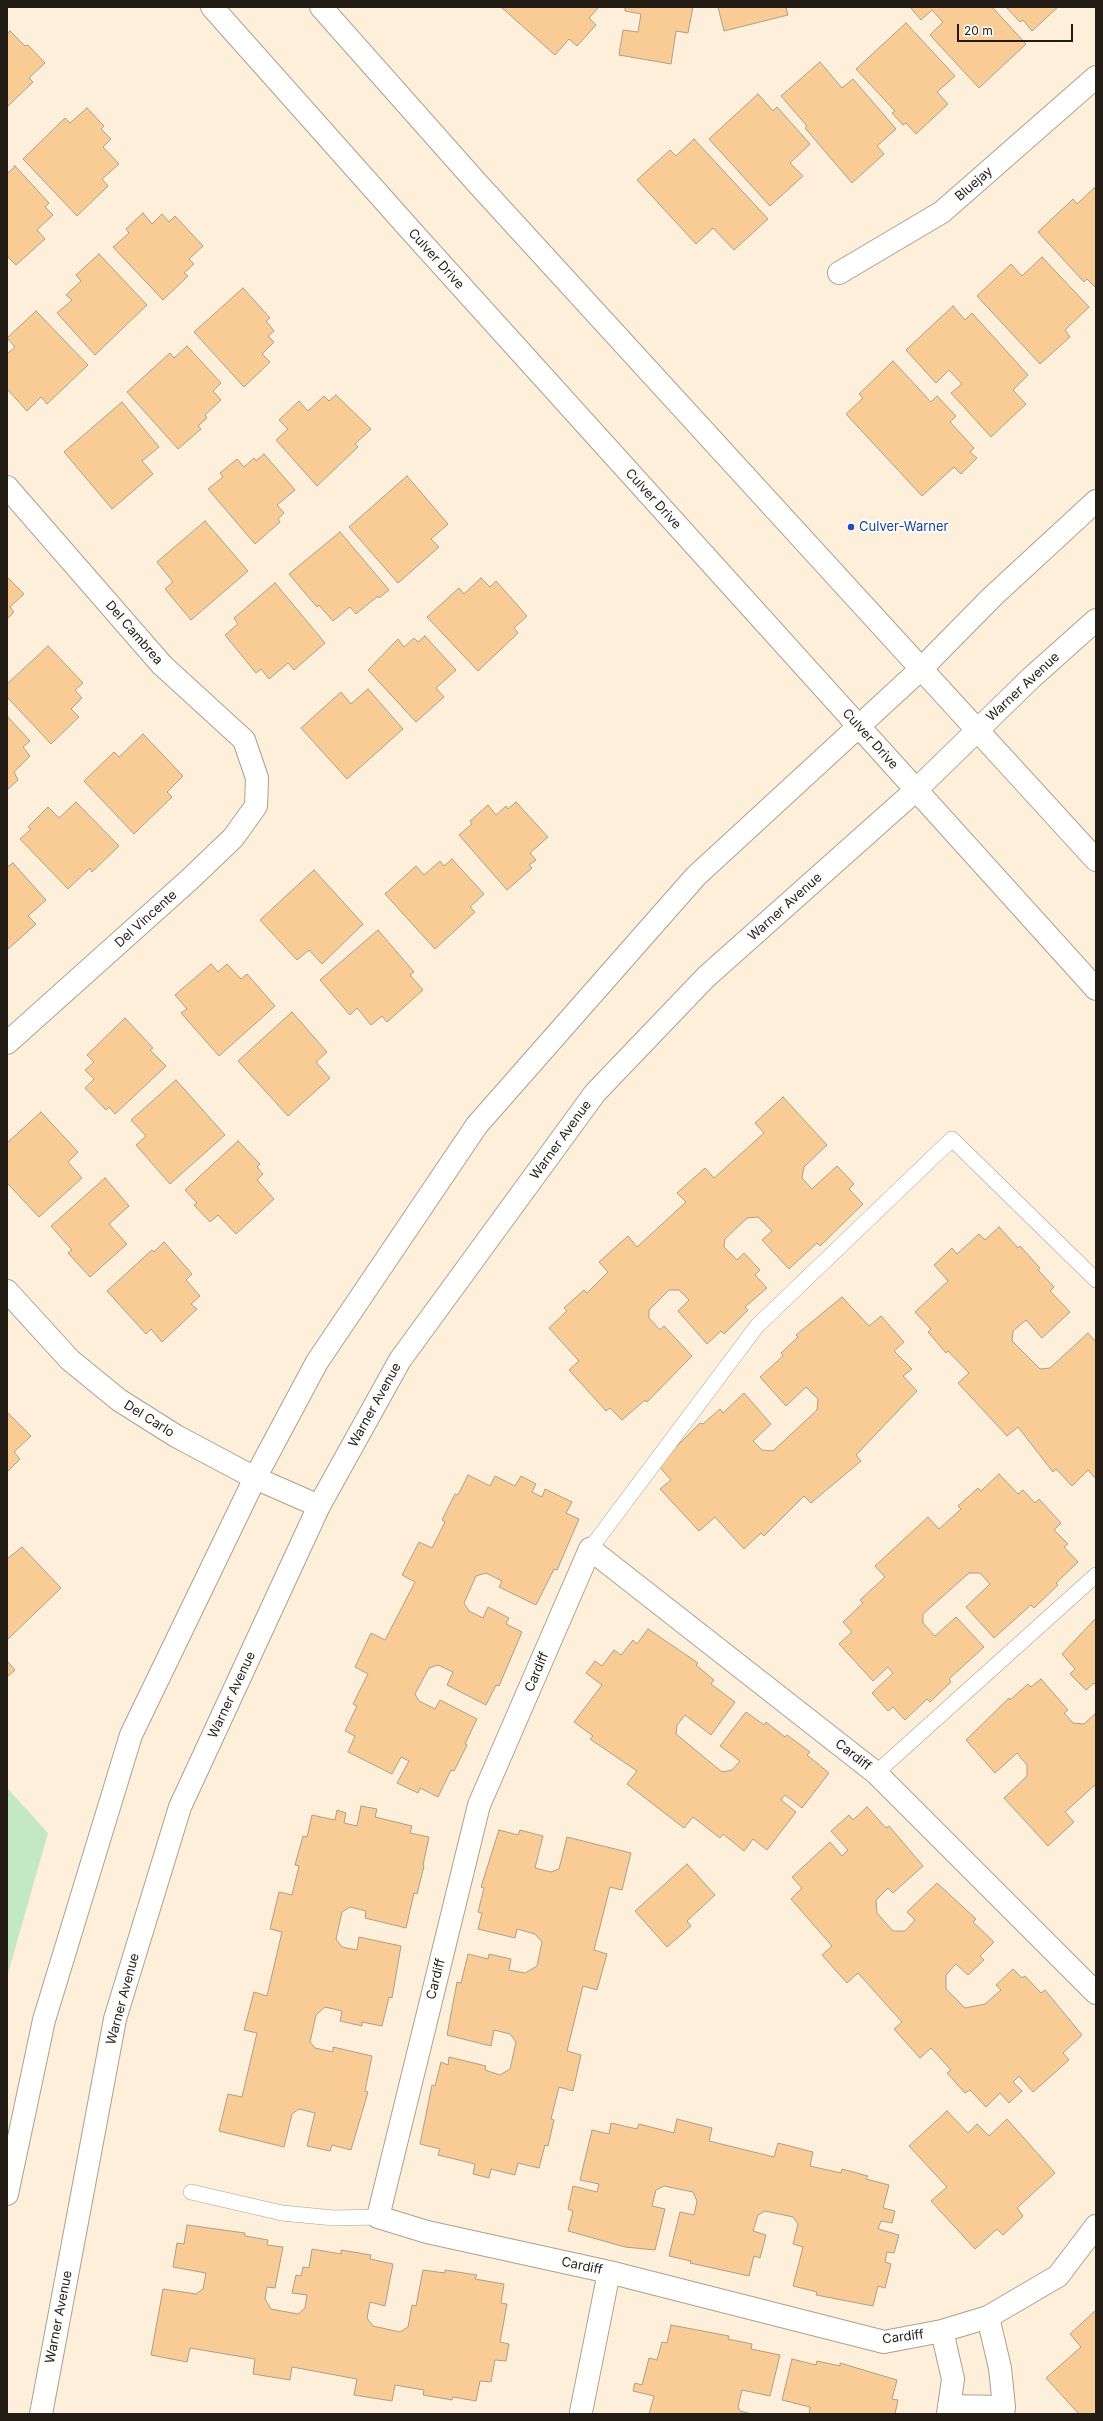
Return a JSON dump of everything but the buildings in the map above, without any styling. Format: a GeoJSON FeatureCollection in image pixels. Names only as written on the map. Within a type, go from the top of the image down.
{"type":"FeatureCollection","features":[{"type":"Feature","properties":{"kind":"street","name":"Culver Drive"},"geometry":{"type":"LineString","coordinates":[[212,7],[414,234],[1096,989]]}},
{"type":"Feature","properties":{"kind":"street"},"geometry":{"type":"LineString","coordinates":[[321,7],[477,183],[979,729],[1096,860]]}},
{"type":"Feature","properties":{"kind":"street","name":"Bluejay"},"geometry":{"type":"LineString","coordinates":[[839,273],[942,212],[1096,77]]}},
{"type":"Feature","properties":{"kind":"street","name":"Del Cambrea"},"geometry":{"type":"LineString","coordinates":[[7,487],[162,665],[244,740],[257,778]]}},
{"type":"Feature","properties":{"kind":"street"},"geometry":{"type":"LineString","coordinates":[[7,2194],[44,2020],[131,1735],[255,1478],[317,1362],[477,1125],[696,876],[858,725],[922,668],[993,596],[1096,502]]}},
{"type":"Feature","properties":{"kind":"street","name":"Warner Avenue"},"geometry":{"type":"LineString","coordinates":[[41,2414],[115,2019],[180,1807],[319,1506],[400,1360],[595,1093],[706,977],[916,790],[1096,620]]}},
{"type":"Feature","properties":{"kind":"street","name":"Del Vincente"},"geometry":{"type":"LineString","coordinates":[[7,1043],[183,886],[233,838],[256,806],[257,778]]}},
{"type":"Feature","properties":{"kind":"street","name":"Del Carlo"},"geometry":{"type":"LineString","coordinates":[[7,1291],[70,1360],[119,1400],[176,1436],[255,1478],[319,1506]]}},
{"type":"Feature","properties":{"kind":"street","name":"Cardiff"},"geometry":{"type":"LineString","coordinates":[[1096,1993],[876,1773],[590,1549],[479,1805],[378,2217],[427,2232],[609,2272],[884,2342],[942,2331],[988,2317],[1058,2276],[1096,2226]]}},
{"type":"Feature","properties":{"kind":"street","name":"Cardiff"},"geometry":{"type":"LineString","coordinates":[[581,2412],[609,2272]]}},
{"type":"Feature","properties":{"kind":"street","name":"Cardiff"},"geometry":{"type":"LineString","coordinates":[[942,2331],[953,2379],[949,2410],[1004,2411],[1000,2368],[988,2317]]}},
{"type":"Feature","properties":{"kind":"lane"},"geometry":{"type":"LineString","coordinates":[[590,1549],[757,1326],[952,1139],[1096,1280]]}},
{"type":"Feature","properties":{"kind":"lane"},"geometry":{"type":"LineString","coordinates":[[876,1773],[1096,1575]]}},
{"type":"Feature","properties":{"kind":"lane"},"geometry":{"type":"LineString","coordinates":[[191,2192],[282,2213],[334,2218],[378,2217]]}},
{"type":"Feature","properties":{"kind":"green space"},"geometry":{"type":"Polygon","coordinates":[[[7,1788],[48,1833],[7,1977],[7,1788]]]}},
{"type":"Feature","properties":{"kind":"place","name":"Culver-Warner"},"geometry":{"type":"Point","coordinates":[851,527]}}]}
